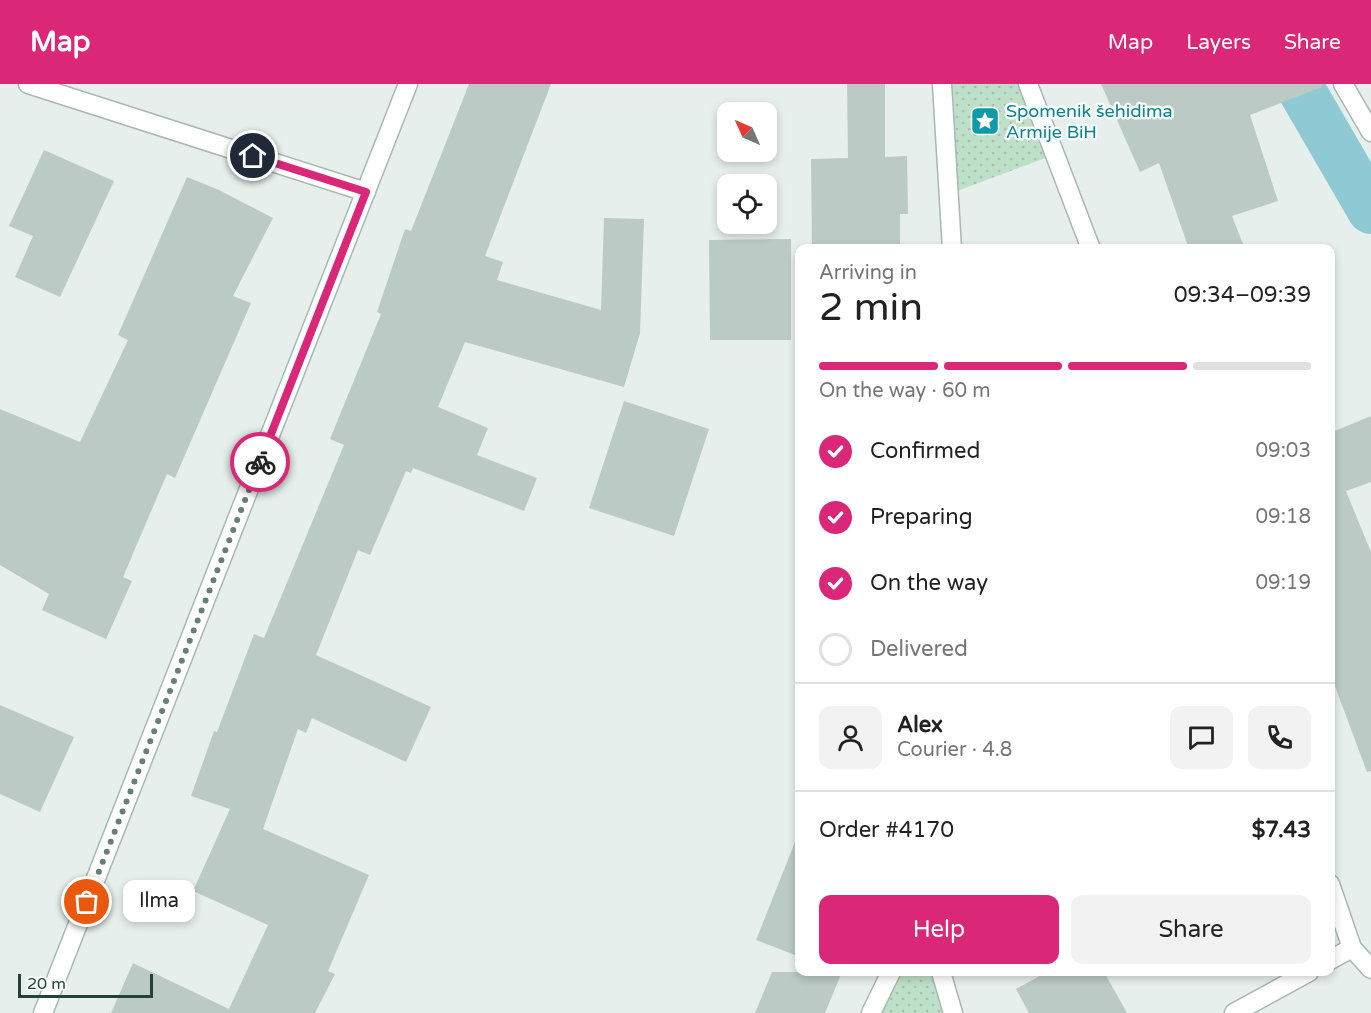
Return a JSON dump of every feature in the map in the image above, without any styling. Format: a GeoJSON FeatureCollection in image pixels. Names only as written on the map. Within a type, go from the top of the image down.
{"type":"FeatureCollection","features":[{"type":"Feature","properties":{"kind":"street"},"geometry":{"type":"LineString","coordinates":[[28,84],[366,192]]}},
{"type":"Feature","properties":{"kind":"street"},"geometry":{"type":"LineString","coordinates":[[43,1013],[408,84]]}},
{"type":"Feature","properties":{"kind":"street"},"geometry":{"type":"LineString","coordinates":[[942,84],[952,244]]}},
{"type":"Feature","properties":{"kind":"street"},"geometry":{"type":"LineString","coordinates":[[1028,84],[1089,244]]}},
{"type":"Feature","properties":{"kind":"street"},"geometry":{"type":"LineString","coordinates":[[1342,84],[1365,111],[1371,132]]}},
{"type":"Feature","properties":{"kind":"street"},"geometry":{"type":"LineString","coordinates":[[1335,899],[1352,948],[1371,969]]}},
{"type":"Feature","properties":{"kind":"street"},"geometry":{"type":"LineString","coordinates":[[1335,957],[1352,948]]}},
{"type":"Feature","properties":{"kind":"street"},"geometry":{"type":"LineString","coordinates":[[872,1013],[889,976]]}},
{"type":"Feature","properties":{"kind":"street"},"geometry":{"type":"LineString","coordinates":[[942,976],[953,1013]]}},
{"type":"Feature","properties":{"kind":"street"},"geometry":{"type":"LineString","coordinates":[[1234,1013],[1302,976]]}},
{"type":"Feature","properties":{"kind":"green space"},"geometry":{"type":"Polygon","coordinates":[[[942,84],[1028,84],[1053,155],[949,194],[942,84]]]}},
{"type":"Feature","properties":{"kind":"green space"},"geometry":{"type":"Polygon","coordinates":[[[889,976],[942,976],[953,1013],[871,1013],[889,976]]]}},
{"type":"Feature","properties":{"kind":"building"},"geometry":{"type":"Polygon","coordinates":[[[469,84],[551,84],[485,256],[503,262],[497,280],[601,310],[604,218],[644,219],[640,333],[624,387],[465,342],[438,407],[488,428],[477,455],[537,478],[524,511],[413,468],[411,473],[406,471],[370,555],[358,550],[316,655],[431,707],[406,762],[312,718],[306,733],[298,729],[263,829],[369,875],[328,971],[335,974],[315,1013],[111,1013],[133,963],[229,1009],[268,925],[193,891],[230,809],[191,796],[214,731],[217,732],[254,634],[264,638],[344,445],[330,439],[381,314],[377,312],[405,229],[411,231],[469,84]]]}},
{"type":"Feature","properties":{"kind":"building"},"geometry":{"type":"Polygon","coordinates":[[[847,84],[885,84],[885,157],[907,156],[908,214],[900,214],[900,244],[812,244],[811,159],[848,158],[847,84]]]}},
{"type":"Feature","properties":{"kind":"building"},"geometry":{"type":"Polygon","coordinates":[[[1101,84],[1321,84],[1322,87],[1250,115],[1278,201],[1232,216],[1243,244],[1187,244],[1159,163],[1140,172],[1101,84]]]}},
{"type":"Feature","properties":{"kind":"building"},"geometry":{"type":"Polygon","coordinates":[[[44,150],[114,181],[60,297],[15,277],[33,236],[9,226],[44,150]]]}},
{"type":"Feature","properties":{"kind":"building"},"geometry":{"type":"Polygon","coordinates":[[[187,177],[219,190],[273,218],[233,296],[251,303],[175,478],[167,474],[123,577],[132,581],[106,639],[42,610],[49,594],[0,565],[0,409],[80,442],[128,340],[118,335],[187,177]]]}},
{"type":"Feature","properties":{"kind":"building"},"geometry":{"type":"Polygon","coordinates":[[[791,239],[791,340],[710,340],[709,240],[791,239]]]}},
{"type":"Feature","properties":{"kind":"building"},"geometry":{"type":"Polygon","coordinates":[[[624,401],[709,429],[674,536],[589,508],[624,401]]]}},
{"type":"Feature","properties":{"kind":"building"},"geometry":{"type":"Polygon","coordinates":[[[1371,416],[1371,482],[1346,491],[1371,552],[1371,771],[1367,772],[1335,686],[1335,431],[1371,416]]]}},
{"type":"Feature","properties":{"kind":"building"},"geometry":{"type":"Polygon","coordinates":[[[0,705],[74,737],[40,812],[0,794],[0,705]]]}},
{"type":"Feature","properties":{"kind":"building"},"geometry":{"type":"Polygon","coordinates":[[[795,842],[795,955],[756,940],[795,842]]]}},
{"type":"Feature","properties":{"kind":"building"},"geometry":{"type":"Polygon","coordinates":[[[772,972],[795,972],[795,976],[840,976],[825,1013],[755,1013],[772,972]]]}},
{"type":"Feature","properties":{"kind":"building"},"geometry":{"type":"Polygon","coordinates":[[[1040,976],[1106,976],[1127,1013],[1029,1013],[1016,989],[1040,976]]]}},
{"type":"Feature","properties":{"kind":"waterway"},"geometry":{"type":"LineString","coordinates":[[1298,84],[1371,210]]}},
{"type":"Feature","properties":{"kind":"way so far"},"geometry":{"type":"LineString","coordinates":[[87,902],[260,462]]}},
{"type":"Feature","properties":{"kind":"place","name":"Spomenik šehidima Armije BiH"},"geometry":{"type":"Point","coordinates":[985,121]}},
{"type":"Feature","properties":{"kind":"place","name":"Ilma"},"geometry":{"type":"Point","coordinates":[87,902]}},
{"type":"Feature","properties":{"kind":"route"},"geometry":{"type":"LineString","coordinates":[[253,156],[366,192],[260,462]]}}]}
